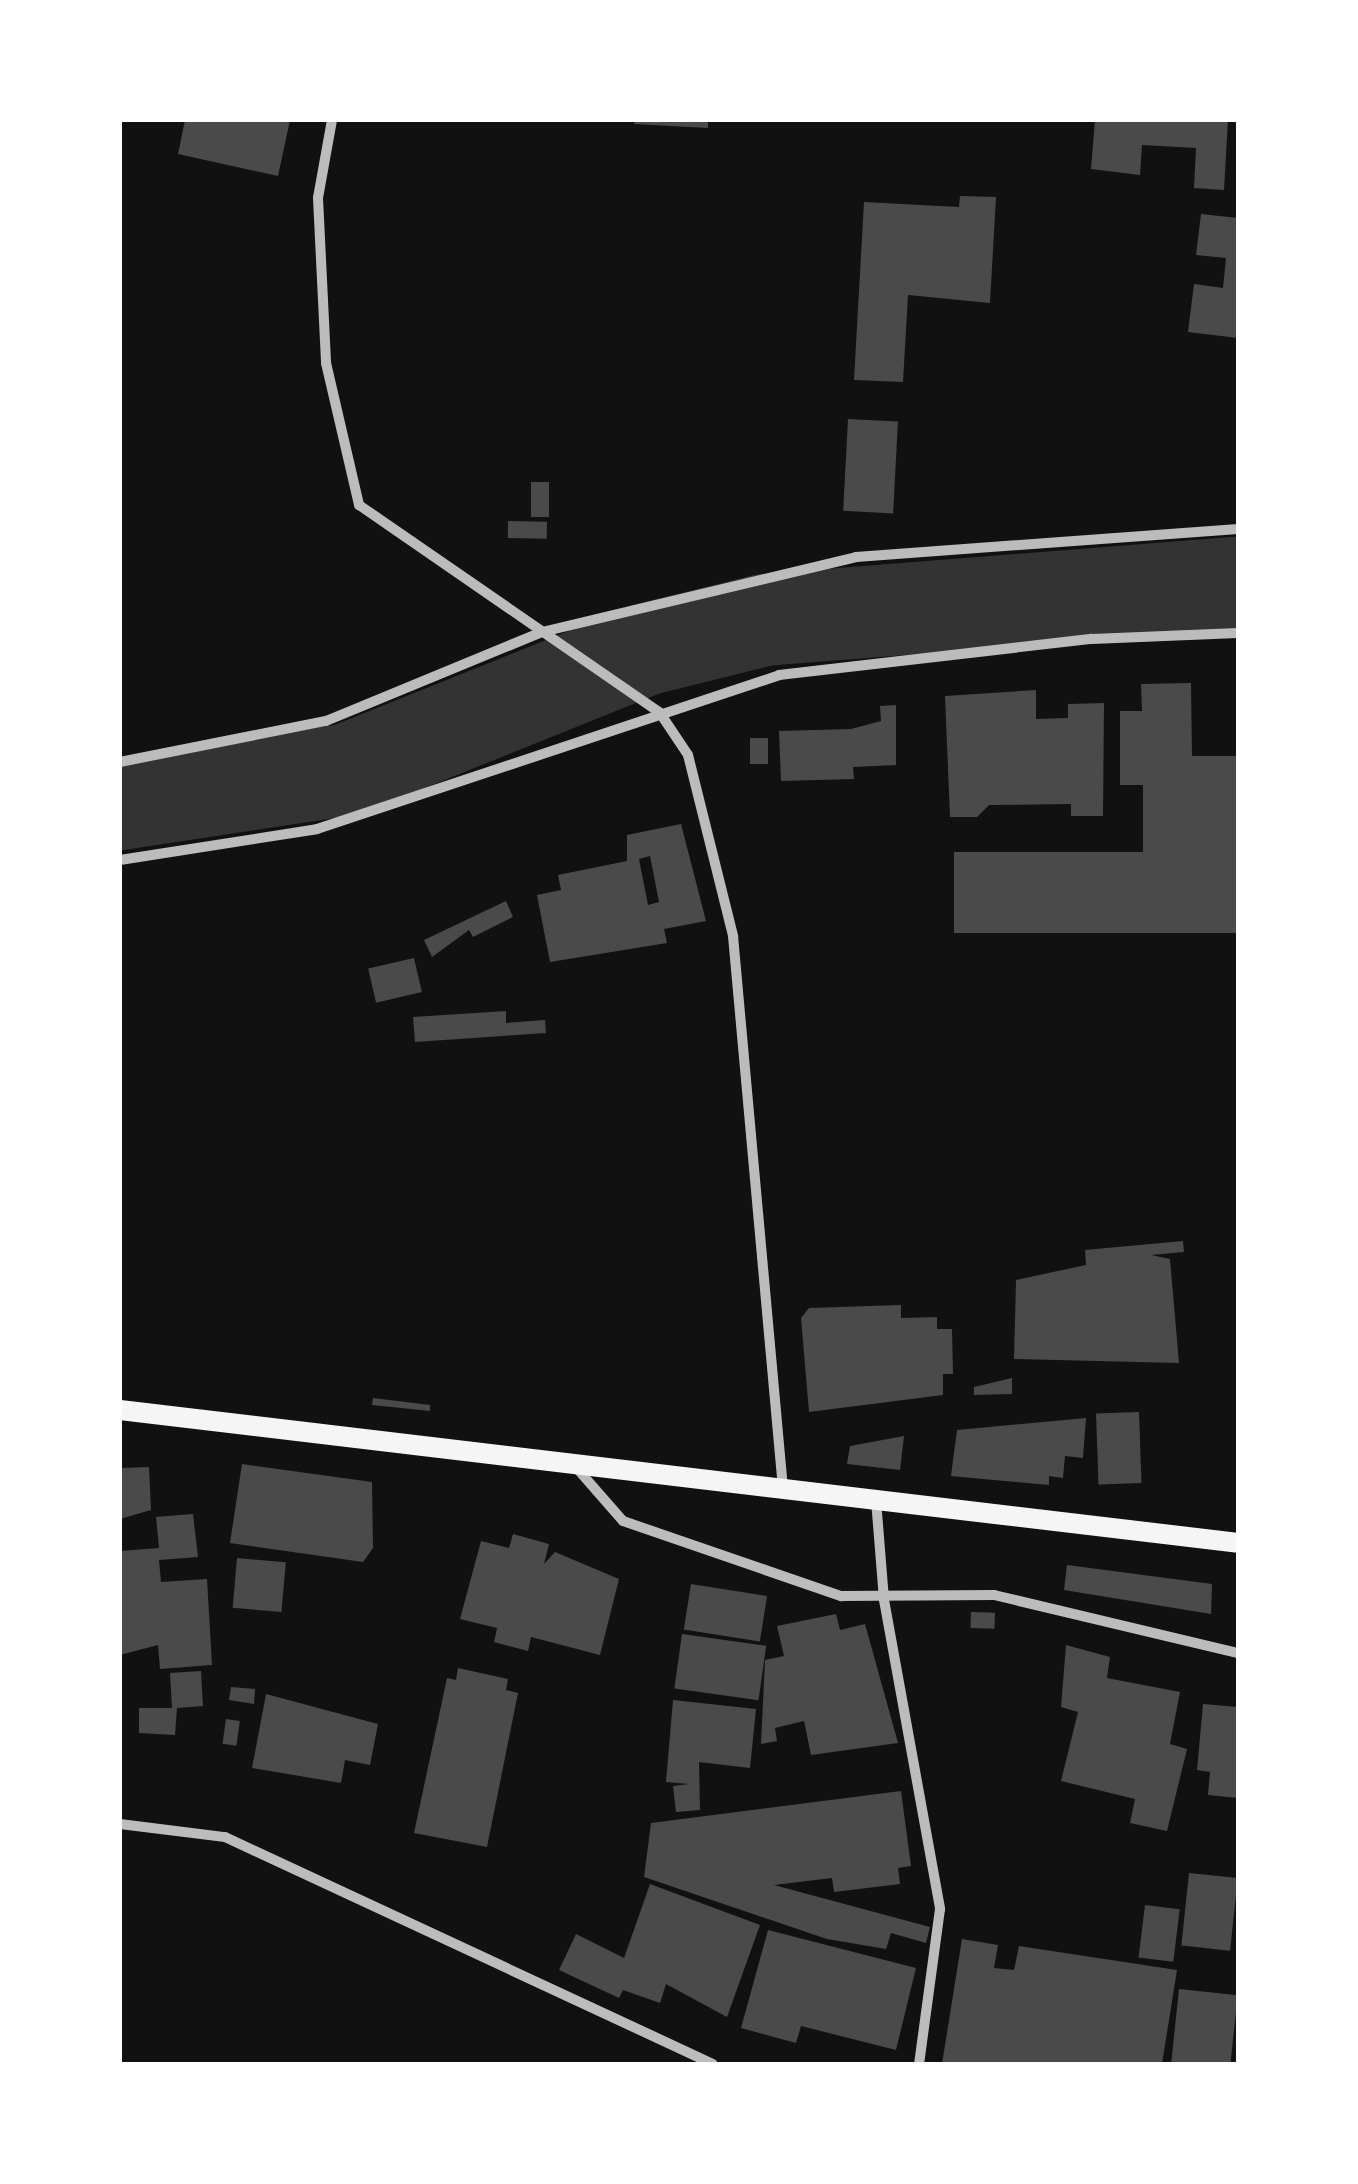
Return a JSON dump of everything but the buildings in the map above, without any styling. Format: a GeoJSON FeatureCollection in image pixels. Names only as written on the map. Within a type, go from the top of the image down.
{"type":"FeatureCollection","features":[{"type":"Feature","properties":{"kind":"main road"},"geometry":{"type":"LineString","coordinates":[[120,1410],[1238,1543]]}},
{"type":"Feature","properties":{"kind":"street"},"geometry":{"type":"LineString","coordinates":[[332,120],[318,198],[326,363],[359,505],[660,713],[688,754],[733,936],[783,1491]]}},
{"type":"Feature","properties":{"kind":"street"},"geometry":{"type":"LineString","coordinates":[[120,762],[326,721],[542,632],[856,557],[1238,529]]}},
{"type":"Feature","properties":{"kind":"street"},"geometry":{"type":"LineString","coordinates":[[120,860],[317,830],[779,675],[1092,639],[1238,634]]}},
{"type":"Feature","properties":{"kind":"street"},"geometry":{"type":"LineString","coordinates":[[573,1465],[623,1521],[841,1596],[884,1600],[994,1595],[1238,1653]]}},
{"type":"Feature","properties":{"kind":"street"},"geometry":{"type":"LineString","coordinates":[[876,1500],[884,1600],[940,1910],[919,2064]]}},
{"type":"Feature","properties":{"kind":"street"},"geometry":{"type":"LineString","coordinates":[[120,1824],[224,1837],[538,1975],[714,2064]]}},
{"type":"Feature","properties":{"kind":"waterway"},"geometry":{"type":"LineString","coordinates":[[120,804],[346,770],[647,649],[764,620],[1238,583]]}}]}
